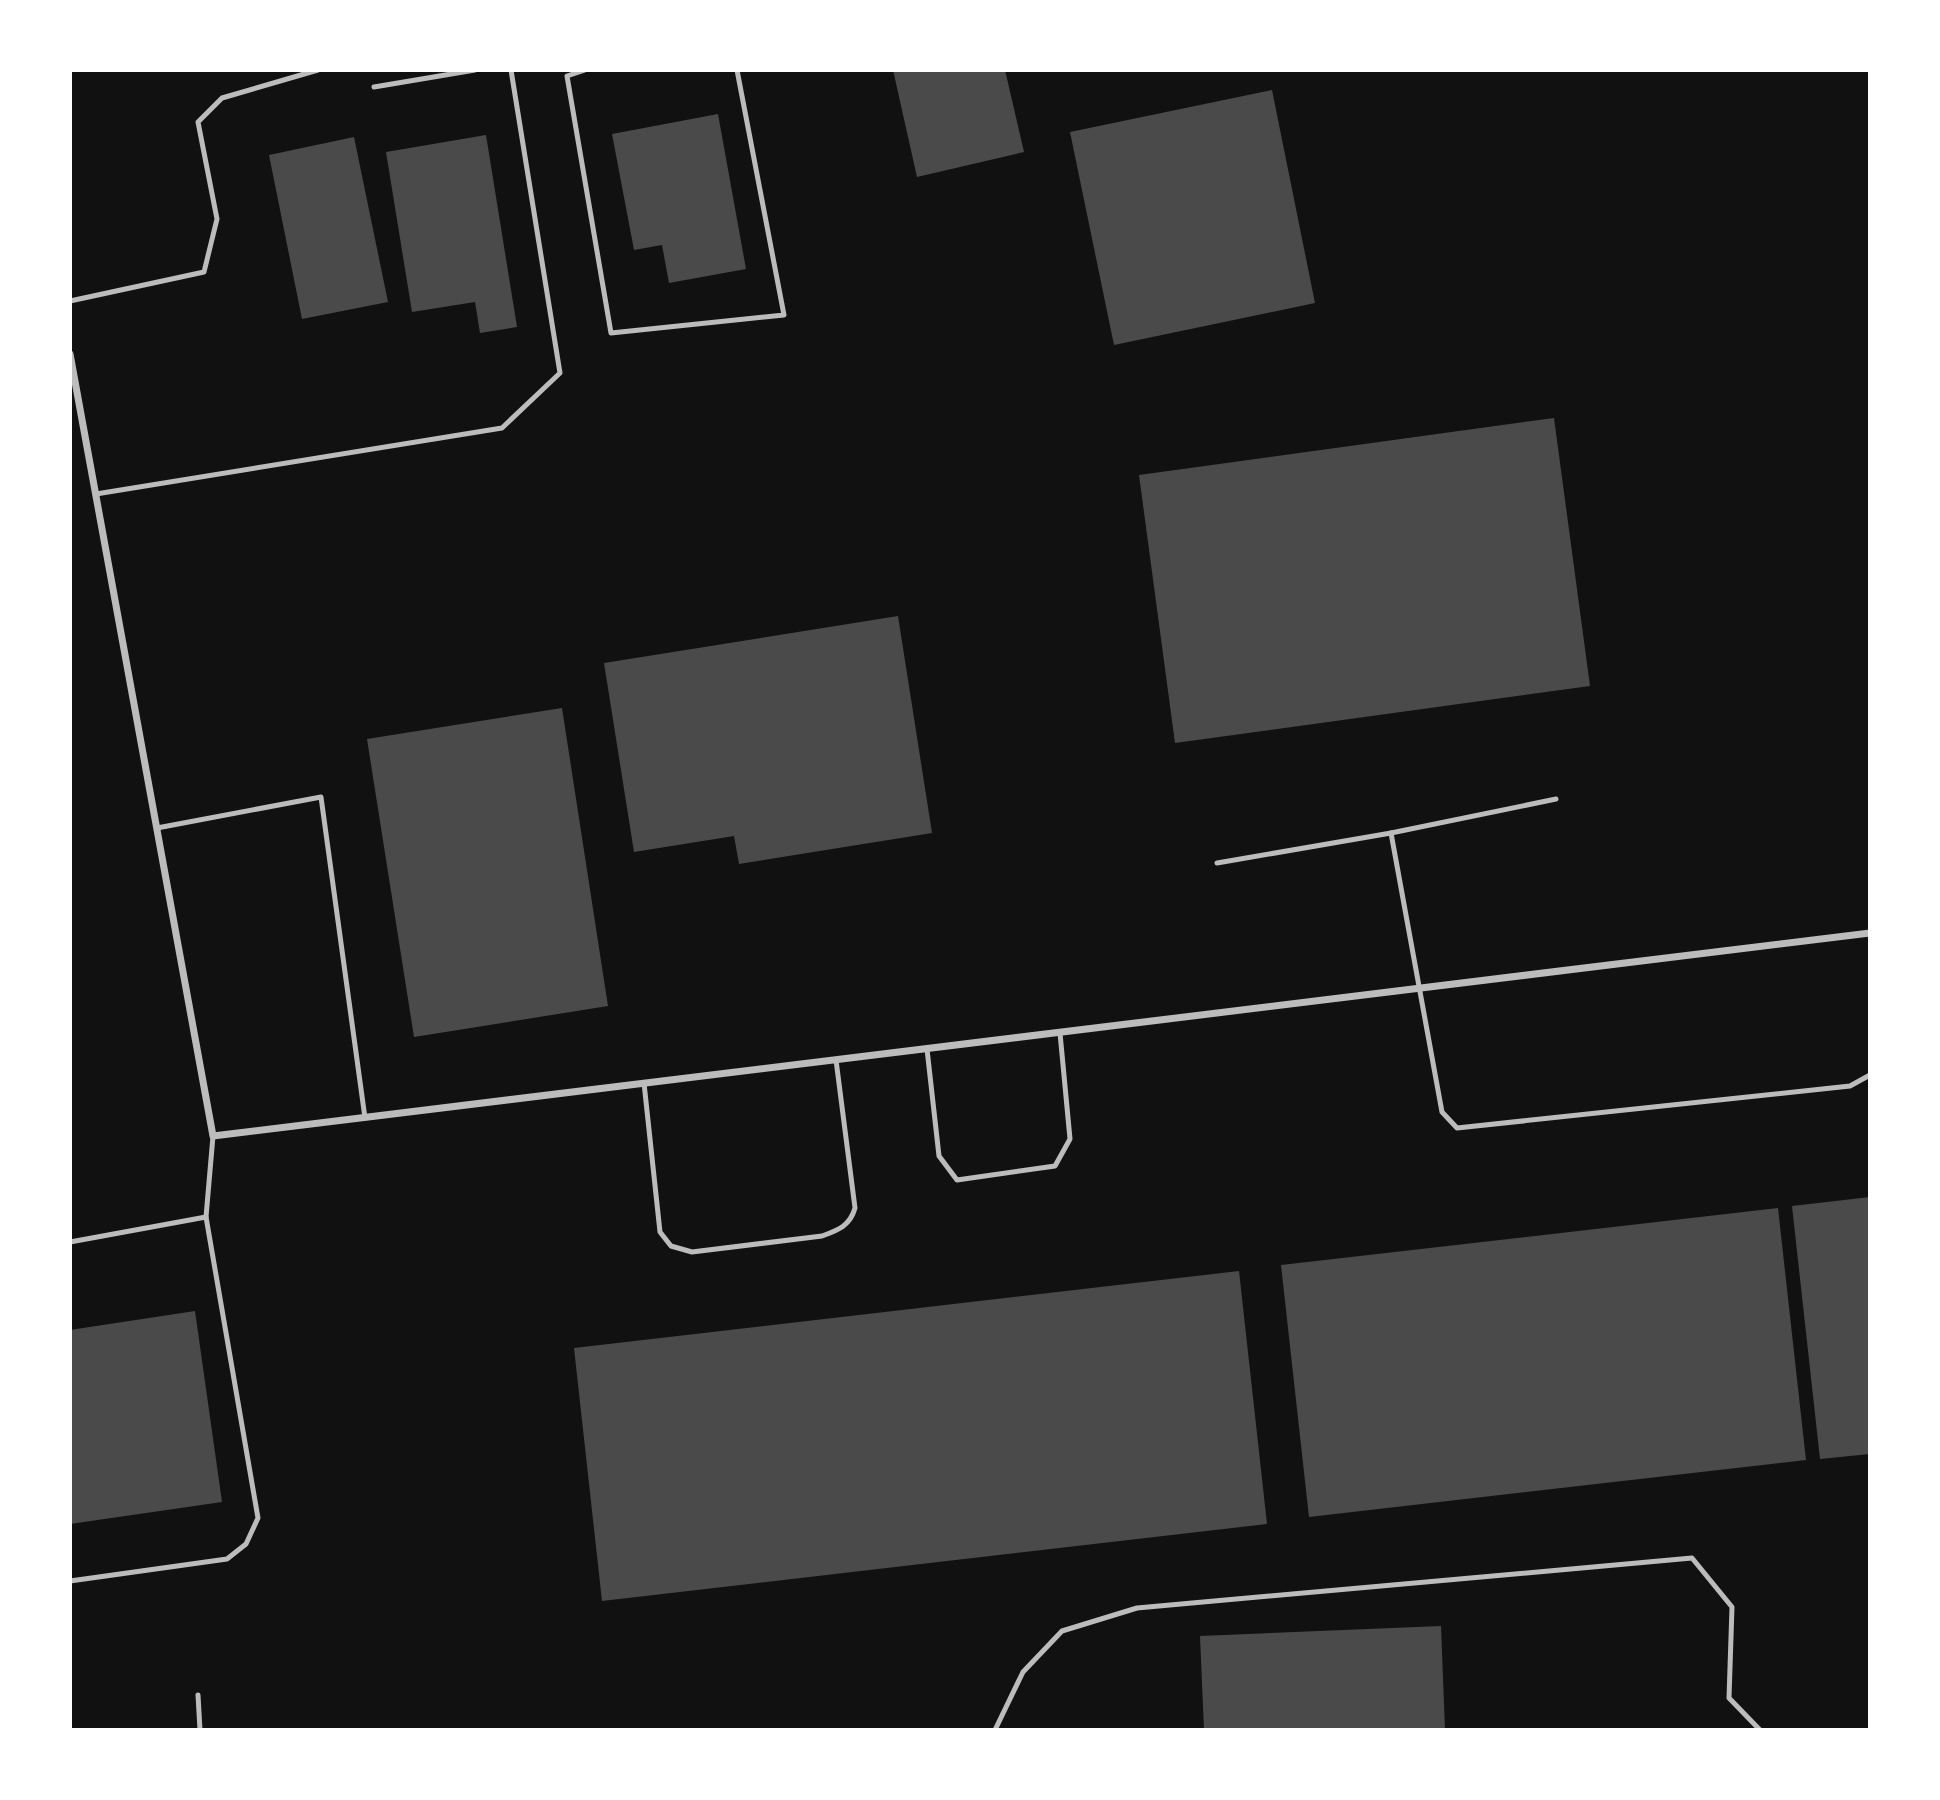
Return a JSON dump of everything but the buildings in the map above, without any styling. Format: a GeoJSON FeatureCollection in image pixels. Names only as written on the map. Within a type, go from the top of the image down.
{"type":"FeatureCollection","features":[{"type":"Feature","properties":{"kind":"street"},"geometry":{"type":"LineString","coordinates":[[70,354],[214,1136],[1870,933]]}},
{"type":"Feature","properties":{"kind":"lane"},"geometry":{"type":"LineString","coordinates":[[70,301],[204,272],[217,219],[198,122],[222,97],[318,70]]}},
{"type":"Feature","properties":{"kind":"lane"},"geometry":{"type":"LineString","coordinates":[[373,87],[475,70]]}},
{"type":"Feature","properties":{"kind":"lane"},"geometry":{"type":"LineString","coordinates":[[96,494],[502,428],[559,373],[512,70]]}},
{"type":"Feature","properties":{"kind":"lane"},"geometry":{"type":"LineString","coordinates":[[585,70],[567,76],[611,333],[784,315],[737,70]]}},
{"type":"Feature","properties":{"kind":"lane"},"geometry":{"type":"LineString","coordinates":[[157,828],[321,797],[365,1118]]}},
{"type":"Feature","properties":{"kind":"lane"},"geometry":{"type":"LineString","coordinates":[[1217,863],[1391,833],[1556,799]]}},
{"type":"Feature","properties":{"kind":"lane"},"geometry":{"type":"LineString","coordinates":[[1391,833],[1441,1112],[1457,1128],[1850,1086],[1870,1074]]}},
{"type":"Feature","properties":{"kind":"lane"},"geometry":{"type":"LineString","coordinates":[[927,1049],[939,1156],[957,1180],[1055,1166],[1070,1139],[1060,1033]]}},
{"type":"Feature","properties":{"kind":"lane"},"geometry":{"type":"LineString","coordinates":[[644,1083],[660,1232],[671,1246],[692,1252],[822,1236],[838,1231],[851,1220],[855,1208],[836,1060]]}},
{"type":"Feature","properties":{"kind":"lane"},"geometry":{"type":"LineString","coordinates":[[70,1580],[227,1559],[246,1544],[258,1518],[206,1217],[214,1136]]}},
{"type":"Feature","properties":{"kind":"lane"},"geometry":{"type":"LineString","coordinates":[[70,1242],[206,1217]]}},
{"type":"Feature","properties":{"kind":"lane"},"geometry":{"type":"LineString","coordinates":[[995,1730],[1023,1672],[1062,1631],[1137,1608],[1692,1558],[1732,1607],[1729,1698],[1760,1730]]}},
{"type":"Feature","properties":{"kind":"lane"},"geometry":{"type":"LineString","coordinates":[[198,1695],[200,1730]]}}]}
